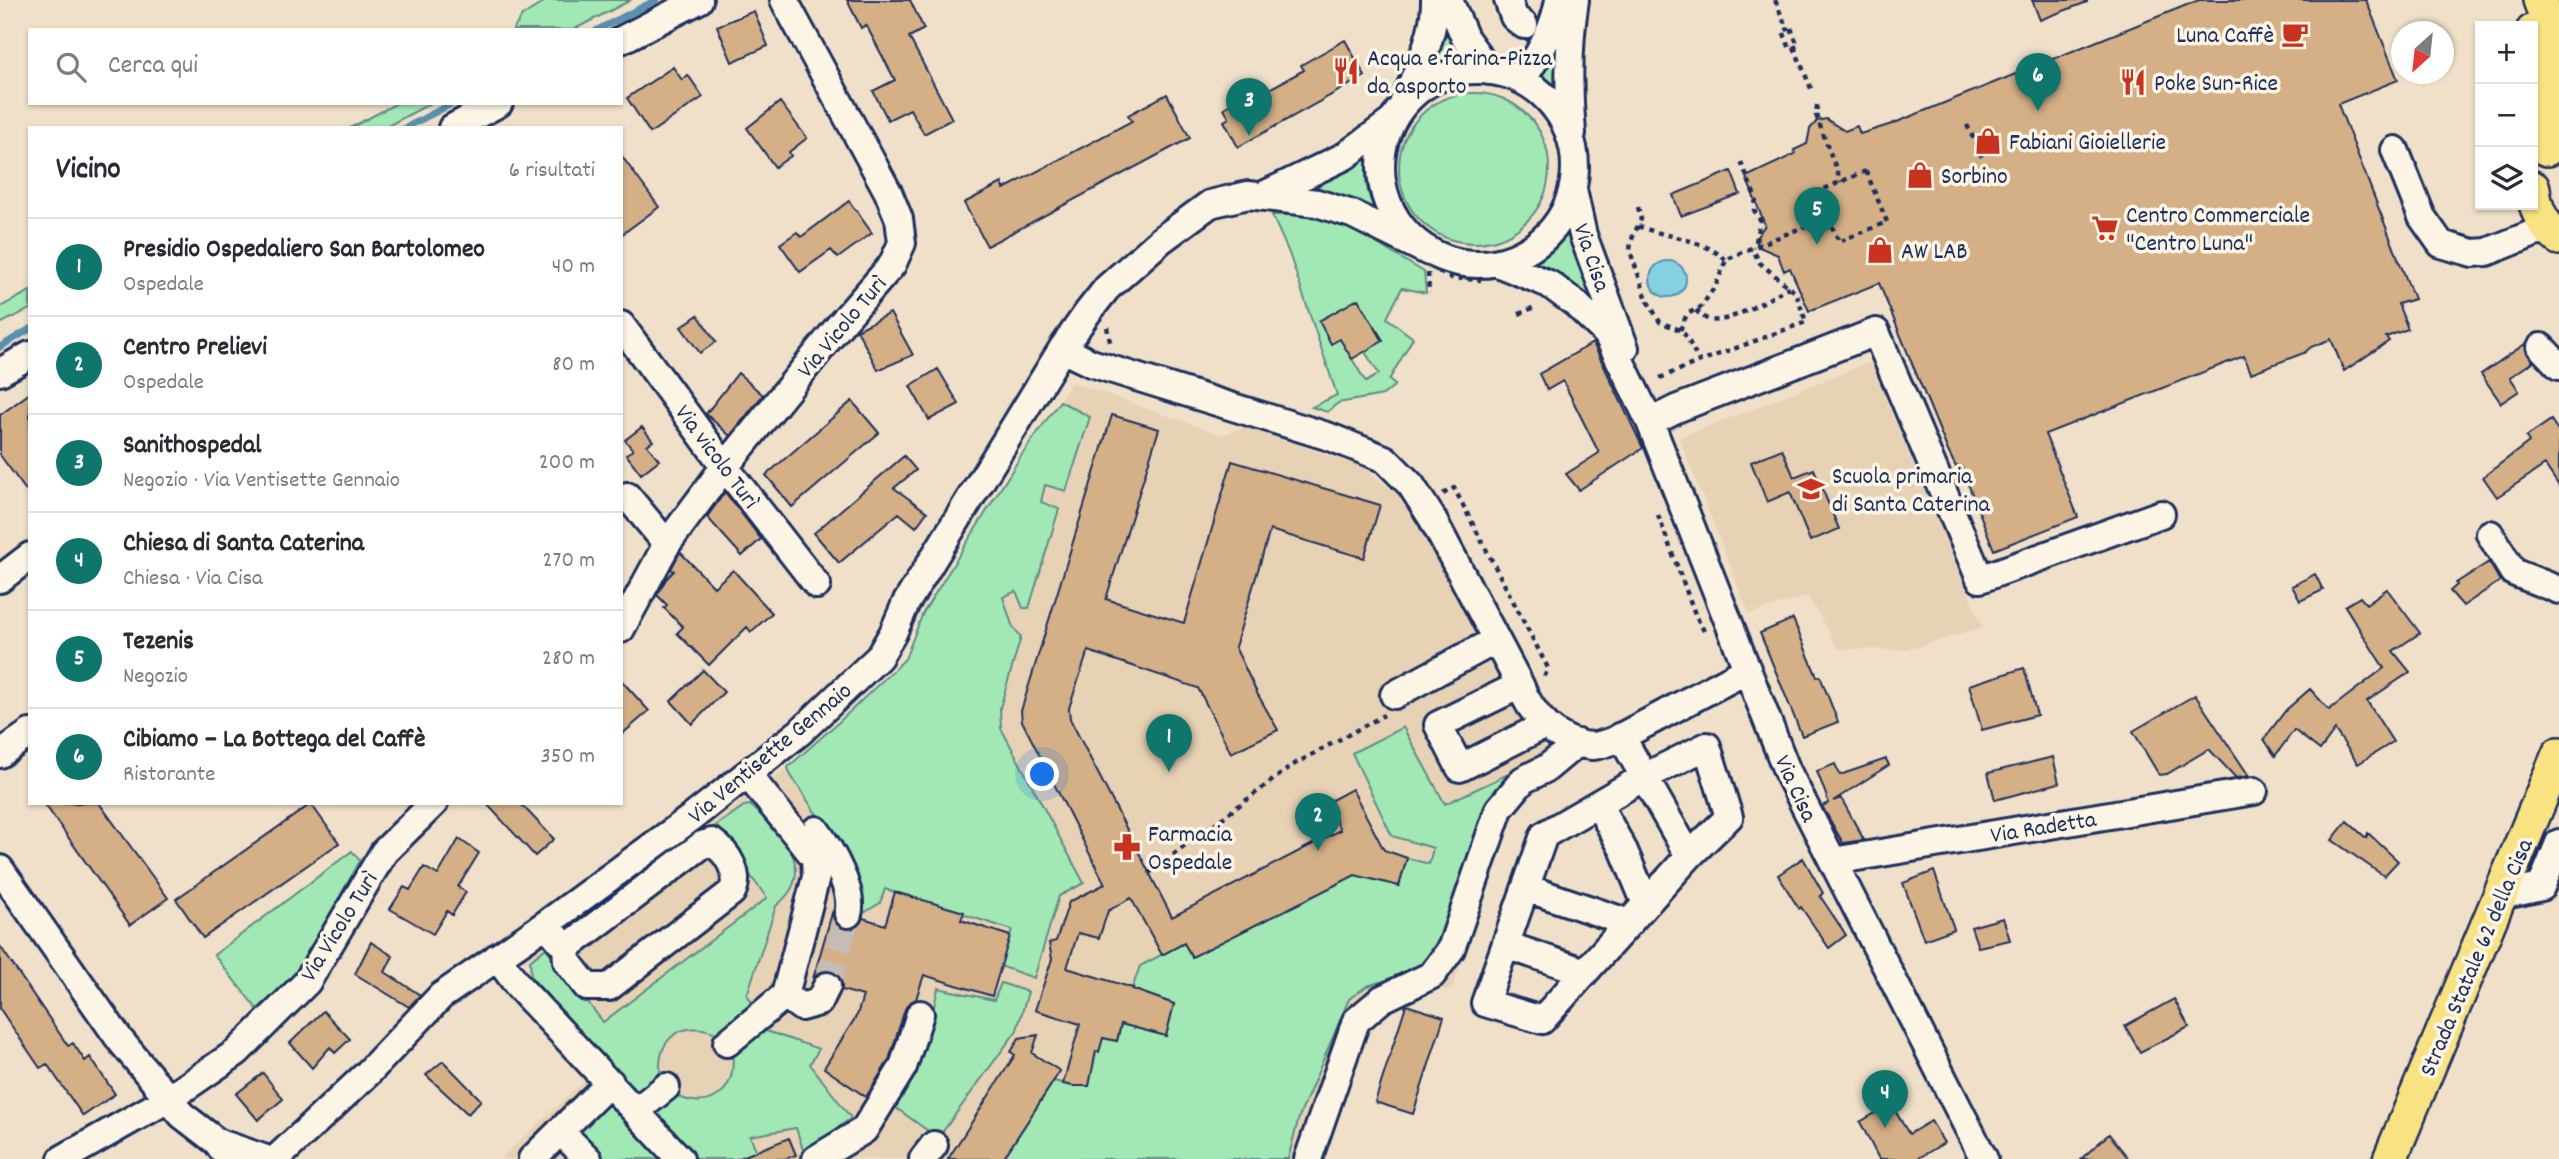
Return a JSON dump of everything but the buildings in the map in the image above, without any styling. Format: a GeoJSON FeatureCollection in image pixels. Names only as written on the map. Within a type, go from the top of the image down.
{"type":"FeatureCollection","features":[{"type":"Feature","properties":{"kind":"main road"},"geometry":{"type":"LineString","coordinates":[[2526,0],[2530,21]]}},
{"type":"Feature","properties":{"kind":"main road"},"geometry":{"type":"LineString","coordinates":[[2540,0],[2559,52]]}},
{"type":"Feature","properties":{"kind":"main road"},"geometry":{"type":"LineString","coordinates":[[2538,54],[2553,144],[2538,165]]}},
{"type":"Feature","properties":{"kind":"main road"},"geometry":{"type":"LineString","coordinates":[[2538,210],[2556,235]]}},
{"type":"Feature","properties":{"kind":"main road","name":"Strada Statale 62 della Cisa"},"geometry":{"type":"LineString","coordinates":[[2390,1159],[2559,754]]}},
{"type":"Feature","properties":{"kind":"street"},"geometry":{"type":"LineString","coordinates":[[623,39],[699,0]]}},
{"type":"Feature","properties":{"kind":"street","name":"Via Vicolo Turì"},"geometry":{"type":"LineString","coordinates":[[623,625],[667,544],[724,467],[892,265],[902,243],[899,219],[888,192],[784,0]]}},
{"type":"Feature","properties":{"kind":"street"},"geometry":{"type":"LineString","coordinates":[[1435,0],[1418,71],[1381,150],[1381,180],[1389,208],[1405,233],[1429,252],[1450,261],[1492,271],[1546,238],[1563,216],[1573,190],[1575,167],[1569,96],[1571,23],[1575,0]]}},
{"type":"Feature","properties":{"kind":"street"},"geometry":{"type":"LineString","coordinates":[[1449,0],[1465,38],[1489,71]]}},
{"type":"Feature","properties":{"kind":"street"},"geometry":{"type":"LineString","coordinates":[[1508,0],[1514,17],[1524,25]]}},
{"type":"Feature","properties":{"kind":"street"},"geometry":{"type":"LineString","coordinates":[[1521,80],[1539,56],[1556,15],[1559,0]]}},
{"type":"Feature","properties":{"kind":"street"},"geometry":{"type":"LineString","coordinates":[[1395,116],[1409,98],[1433,80],[1462,71],[1489,71],[1521,80],[1545,96],[1562,119],[1573,145]]}},
{"type":"Feature","properties":{"kind":"street"},"geometry":{"type":"LineString","coordinates":[[458,126],[488,115]]}},
{"type":"Feature","properties":{"kind":"street","name":"Via Ventisette Gennaio"},"geometry":{"type":"LineString","coordinates":[[1264,195],[1345,156],[1395,116]]}},
{"type":"Feature","properties":{"kind":"street"},"geometry":{"type":"LineString","coordinates":[[2395,150],[2422,218],[2441,244],[2473,253],[2487,251],[2537,232],[2556,235]]}},
{"type":"Feature","properties":{"kind":"street","name":"Via Cisa"},"geometry":{"type":"LineString","coordinates":[[1573,190],[1583,235],[1617,324],[1646,413],[1787,771],[1984,1159]]}},
{"type":"Feature","properties":{"kind":"street","name":"Via Ventisette Gennaio"},"geometry":{"type":"LineString","coordinates":[[276,1159],[368,1073],[441,996],[546,924],[755,769],[800,732],[879,657],[906,603],[1062,349],[1107,288],[1161,240],[1210,204],[1248,195],[1264,195],[1317,203],[1352,214],[1429,252]]}},
{"type":"Feature","properties":{"kind":"street"},"geometry":{"type":"LineString","coordinates":[[2502,245],[2528,215],[2528,210]]}},
{"type":"Feature","properties":{"kind":"street","name":"Via Cisa"},"geometry":{"type":"LineString","coordinates":[[1492,271],[1549,284],[1576,304],[1607,334],[1646,413]]}},
{"type":"Feature","properties":{"kind":"street","name":"Via vicolo Turì"},"geometry":{"type":"LineString","coordinates":[[623,328],[724,467],[817,585]]}},
{"type":"Feature","properties":{"kind":"street"},"geometry":{"type":"LineString","coordinates":[[1646,413],[1676,409],[1876,332],[1980,579],[2161,514]]}},
{"type":"Feature","properties":{"kind":"street"},"geometry":{"type":"LineString","coordinates":[[2541,347],[2559,366]]}},
{"type":"Feature","properties":{"kind":"street"},"geometry":{"type":"LineString","coordinates":[[1062,349],[1091,363],[1330,437],[1385,459],[1411,485],[1433,518],[1496,640],[1532,682]]}},
{"type":"Feature","properties":{"kind":"street"},"geometry":{"type":"LineString","coordinates":[[0,372],[28,356]]}},
{"type":"Feature","properties":{"kind":"street"},"geometry":{"type":"LineString","coordinates":[[627,496],[667,544]]}},
{"type":"Feature","properties":{"kind":"street"},"geometry":{"type":"LineString","coordinates":[[2490,534],[2513,572],[2559,590]]}},
{"type":"Feature","properties":{"kind":"street"},"geometry":{"type":"LineString","coordinates":[[0,579],[28,558]]}},
{"type":"Feature","properties":{"kind":"street"},"geometry":{"type":"LineString","coordinates":[[1389,705],[1496,640]]}},
{"type":"Feature","properties":{"kind":"street"},"geometry":{"type":"LineString","coordinates":[[1532,682],[1526,700],[1545,725],[1570,742],[1593,746],[1613,741],[1747,670]]}},
{"type":"Feature","properties":{"kind":"street"},"geometry":{"type":"LineString","coordinates":[[1532,682],[1438,725],[1460,768],[1545,725]]}},
{"type":"Feature","properties":{"kind":"street"},"geometry":{"type":"LineString","coordinates":[[1627,732],[1651,773],[1689,856]]}},
{"type":"Feature","properties":{"kind":"street"},"geometry":{"type":"LineString","coordinates":[[0,754],[28,734]]}},
{"type":"Feature","properties":{"kind":"street"},"geometry":{"type":"LineString","coordinates":[[1308,1159],[1356,1021],[1382,999],[1432,975],[1451,949],[1499,809],[1523,780],[1547,768],[1577,743]]}},
{"type":"Feature","properties":{"kind":"street"},"geometry":{"type":"LineString","coordinates":[[1707,746],[1729,817],[1689,856],[1542,1020],[1485,1003],[1544,835],[1651,773],[1707,746]]}},
{"type":"Feature","properties":{"kind":"street"},"geometry":{"type":"LineString","coordinates":[[755,769],[819,833],[846,884],[851,905],[848,914]]}},
{"type":"Feature","properties":{"kind":"street"},"geometry":{"type":"LineString","coordinates":[[727,1043],[785,995],[816,877],[814,858],[755,769]]}},
{"type":"Feature","properties":{"kind":"street","name":"Via Radetta"},"geometry":{"type":"LineString","coordinates":[[1833,861],[2254,791]]}},
{"type":"Feature","properties":{"kind":"street"},"geometry":{"type":"LineString","coordinates":[[1598,804],[1624,851],[1637,913]]}},
{"type":"Feature","properties":{"kind":"street","name":"Via Vicolo Turì"},"geometry":{"type":"LineString","coordinates":[[62,1159],[170,1098],[237,1052],[307,982],[384,852],[432,805]]}},
{"type":"Feature","properties":{"kind":"street"},"geometry":{"type":"LineString","coordinates":[[546,924],[566,947],[567,961],[587,987],[609,987],[732,892],[737,883],[735,872],[695,815]]}},
{"type":"Feature","properties":{"kind":"street"},"geometry":{"type":"LineString","coordinates":[[566,947],[702,845],[712,842]]}},
{"type":"Feature","properties":{"kind":"street"},"geometry":{"type":"LineString","coordinates":[[2500,896],[2542,887],[2559,844]]}},
{"type":"Feature","properties":{"kind":"street"},"geometry":{"type":"LineString","coordinates":[[0,869],[120,1040],[182,1115],[223,1150],[266,1159]]}},
{"type":"Feature","properties":{"kind":"street"},"geometry":{"type":"LineString","coordinates":[[1526,888],[1637,913]]}},
{"type":"Feature","properties":{"kind":"street"},"geometry":{"type":"LineString","coordinates":[[1506,945],[1586,971]]}},
{"type":"Feature","properties":{"kind":"street"},"geometry":{"type":"LineString","coordinates":[[497,957],[519,987],[680,1159]]}},
{"type":"Feature","properties":{"kind":"street"},"geometry":{"type":"LineString","coordinates":[[785,995],[801,1007],[819,1002],[827,986]]}},
{"type":"Feature","properties":{"kind":"street"},"geometry":{"type":"LineString","coordinates":[[816,1159],[864,1130],[904,1068],[920,1014]]}},
{"type":"Feature","properties":{"kind":"street"},"geometry":{"type":"LineString","coordinates":[[532,1159],[610,1082]]}},
{"type":"Feature","properties":{"kind":"street"},"geometry":{"type":"LineString","coordinates":[[636,1111],[666,1087]]}},
{"type":"Feature","properties":{"kind":"street"},"geometry":{"type":"LineString","coordinates":[[560,1131],[588,1159]]}},
{"type":"Feature","properties":{"kind":"path"},"geometry":{"type":"LineString","coordinates":[[1775,0],[1787,29],[1783,31],[1790,49],[1794,47],[1812,91]]}},
{"type":"Feature","properties":{"kind":"path"},"geometry":{"type":"LineString","coordinates":[[1817,105],[1816,115],[1841,182]]}},
{"type":"Feature","properties":{"kind":"path"},"geometry":{"type":"LineString","coordinates":[[1966,125],[1982,158]]}},
{"type":"Feature","properties":{"kind":"path"},"geometry":{"type":"LineString","coordinates":[[1660,378],[1806,322],[1796,293],[1760,263],[1754,247],[1760,220],[1754,210],[1756,199],[1741,162]]}},
{"type":"Feature","properties":{"kind":"path"},"geometry":{"type":"LineString","coordinates":[[1866,171],[1887,222],[1839,242],[1817,192],[1841,182],[1866,171]]}},
{"type":"Feature","properties":{"kind":"path"},"geometry":{"type":"LineString","coordinates":[[1638,207],[1641,219],[1631,241],[1630,251],[1648,302],[1660,322],[1680,330],[1686,336],[1699,361]]}},
{"type":"Feature","properties":{"kind":"path"},"geometry":{"type":"LineString","coordinates":[[1680,330],[1687,314],[1701,307],[1716,285],[1726,260],[1828,217]]}},
{"type":"Feature","properties":{"kind":"path"},"geometry":{"type":"LineString","coordinates":[[1639,226],[1690,239],[1715,251],[1726,260]]}},
{"type":"Feature","properties":{"kind":"path"},"geometry":{"type":"LineString","coordinates":[[1429,293],[1428,268],[1452,278],[1492,271]]}},
{"type":"Feature","properties":{"kind":"path"},"geometry":{"type":"LineString","coordinates":[[1696,310],[1712,321],[1721,320],[1756,306],[1789,287]]}},
{"type":"Feature","properties":{"kind":"path"},"geometry":{"type":"LineString","coordinates":[[1108,318],[1107,330],[1111,346],[1118,352]]}},
{"type":"Feature","properties":{"kind":"path"},"geometry":{"type":"LineString","coordinates":[[1435,499],[1454,488],[1548,668],[1532,682]]}},
{"type":"Feature","properties":{"kind":"path"},"geometry":{"type":"LineString","coordinates":[[1654,506],[1695,614],[1706,635]]}},
{"type":"Feature","properties":{"kind":"path"},"geometry":{"type":"LineString","coordinates":[[1149,873],[1293,765],[1389,705]]}},
{"type":"Feature","properties":{"kind":"shaded area","name":"Scuola primaria di Santa Caterina"},"geometry":{"type":"Polygon","coordinates":[[[1870,362],[1983,627],[1908,650],[1838,649],[1808,596],[1749,614],[1679,438],[1870,362]]]}},
{"type":"Feature","properties":{"kind":"shaded area"},"geometry":{"type":"Polygon","coordinates":[[[1072,382],[1222,435],[1244,427],[1361,466],[1405,500],[1513,688],[1550,757],[1557,776],[1533,790],[1506,812],[1499,850],[1452,990],[1389,987],[1317,1159],[500,1159],[607,1060],[530,976],[530,961],[521,960],[788,767],[905,659],[923,613],[1021,456],[1072,382]]]}},
{"type":"Feature","properties":{"kind":"green space"},"geometry":{"type":"Polygon","coordinates":[[[547,0],[631,0],[577,28],[514,28],[522,16],[547,0]]]}},
{"type":"Feature","properties":{"kind":"green space"},"geometry":{"type":"Polygon","coordinates":[[[1443,4],[1453,43],[1463,60],[1429,68],[1443,4]]]}},
{"type":"Feature","properties":{"kind":"green space"},"geometry":{"type":"Polygon","coordinates":[[[1559,27],[1561,100],[1532,76],[1559,27]]]}},
{"type":"Feature","properties":{"kind":"green space"},"geometry":{"type":"Polygon","coordinates":[[[1474,93],[1503,98],[1527,115],[1544,139],[1549,168],[1544,197],[1527,221],[1503,238],[1474,243],[1445,238],[1421,221],[1404,197],[1399,168],[1404,139],[1421,115],[1445,98],[1474,93]]]}},
{"type":"Feature","properties":{"kind":"green space"},"geometry":{"type":"Polygon","coordinates":[[[393,105],[427,105],[388,126],[354,126],[393,105]]]}},
{"type":"Feature","properties":{"kind":"green space"},"geometry":{"type":"Polygon","coordinates":[[[1368,154],[1367,186],[1377,217],[1286,191],[1368,154]]]}},
{"type":"Feature","properties":{"kind":"green space"},"geometry":{"type":"Polygon","coordinates":[[[1272,215],[1312,215],[1349,227],[1424,272],[1426,293],[1402,288],[1387,318],[1413,338],[1389,380],[1395,385],[1383,395],[1338,403],[1327,412],[1312,407],[1337,395],[1289,253],[1272,215]],[[1358,300],[1320,321],[1340,339],[1366,382],[1379,374],[1365,352],[1383,340],[1358,300]]]}},
{"type":"Feature","properties":{"kind":"green space"},"geometry":{"type":"Polygon","coordinates":[[[1571,216],[1611,325],[1521,268],[1548,250],[1571,216]]]}},
{"type":"Feature","properties":{"kind":"green space"},"geometry":{"type":"Polygon","coordinates":[[[28,292],[28,310],[0,324],[0,307],[28,292]]]}},
{"type":"Feature","properties":{"kind":"green space"},"geometry":{"type":"Polygon","coordinates":[[[1060,401],[1090,417],[1066,491],[1045,485],[1041,502],[1059,509],[1029,608],[1023,608],[1016,591],[1003,597],[1012,625],[1021,637],[1000,708],[1001,728],[1084,883],[1059,896],[1034,978],[1000,966],[1012,930],[885,889],[880,903],[862,914],[854,882],[833,833],[815,812],[788,767],[905,659],[923,613],[1021,456],[1060,401]]]}},
{"type":"Feature","properties":{"kind":"green space"},"geometry":{"type":"Polygon","coordinates":[[[1403,727],[1445,804],[1538,760],[1487,810],[1444,928],[1426,960],[1407,974],[1367,986],[1349,999],[1299,1117],[1288,1159],[1003,1159],[1054,1081],[1073,1086],[1089,1086],[1090,1078],[1083,1073],[1103,1038],[1117,1041],[1121,1024],[1166,1036],[1174,1004],[1132,989],[1140,966],[1184,943],[1192,957],[1355,875],[1399,885],[1407,858],[1429,864],[1433,848],[1392,836],[1352,753],[1403,727]]]}},
{"type":"Feature","properties":{"kind":"green space"},"geometry":{"type":"Polygon","coordinates":[[[750,805],[783,839],[795,865],[795,879],[789,892],[776,906],[747,995],[756,1008],[718,1034],[694,1028],[674,1035],[662,1052],[661,1077],[637,1095],[531,977],[530,961],[546,948],[603,1022],[767,898],[714,827],[744,806],[750,805]]]}},
{"type":"Feature","properties":{"kind":"green space"},"geometry":{"type":"Polygon","coordinates":[[[352,851],[360,861],[293,979],[257,1009],[214,955],[352,851]]]}},
{"type":"Feature","properties":{"kind":"green space"},"geometry":{"type":"Polygon","coordinates":[[[1001,983],[1028,992],[1017,1030],[938,1138],[892,1105],[926,1045],[938,988],[994,1000],[1001,983]]]}},
{"type":"Feature","properties":{"kind":"green space"},"geometry":{"type":"Polygon","coordinates":[[[763,1030],[819,1049],[810,1064],[851,1118],[804,1153],[796,1128],[750,1136],[760,1159],[694,1159],[651,1111],[675,1095],[700,1101],[719,1095],[731,1078],[732,1053],[763,1030]]]}},
{"type":"Feature","properties":{"kind":"green space"},"geometry":{"type":"Polygon","coordinates":[[[610,1102],[664,1159],[600,1159],[577,1135],[610,1102]]]}},
{"type":"Feature","properties":{"kind":"water"},"geometry":{"type":"Polygon","coordinates":[[[1668,261],[1680,267],[1686,279],[1680,291],[1668,297],[1656,291],[1650,279],[1656,267],[1668,261]]]}},
{"type":"Feature","properties":{"kind":"waterway"},"geometry":{"type":"LineString","coordinates":[[601,28],[656,0]]}},
{"type":"Feature","properties":{"kind":"waterway"},"geometry":{"type":"LineString","coordinates":[[409,126],[449,105]]}},
{"type":"Feature","properties":{"kind":"waterway"},"geometry":{"type":"LineString","coordinates":[[0,347],[28,330]]}},
{"type":"Feature","properties":{"kind":"tunnel"},"geometry":{"type":"LineString","coordinates":[[827,986],[848,914]]}},
{"type":"Feature","properties":{"kind":"place","name":"Luna Caffè"},"geometry":{"type":"Point","coordinates":[2295,34]}},
{"type":"Feature","properties":{"kind":"place","name":"Acqua e farina-Pizza da asporto"},"geometry":{"type":"Point","coordinates":[1346,71]}},
{"type":"Feature","properties":{"kind":"place","name":"Poke Sun-Rice"},"geometry":{"type":"Point","coordinates":[2133,82]}},
{"type":"Feature","properties":{"kind":"place","name":"Cibiamo – La Bottega del Caffè"},"geometry":{"type":"Point","coordinates":[2038,111]}},
{"type":"Feature","properties":{"kind":"place","name":"Sanithospedal"},"geometry":{"type":"Point","coordinates":[1249,136]}},
{"type":"Feature","properties":{"kind":"place","name":"Fabiani Gioiellerie"},"geometry":{"type":"Point","coordinates":[1988,141]}},
{"type":"Feature","properties":{"kind":"place","name":"Sorbino"},"geometry":{"type":"Point","coordinates":[1920,175]}},
{"type":"Feature","properties":{"kind":"place","name":"Centro Commerciale \"Centro Luna\""},"geometry":{"type":"Point","coordinates":[2105,228]}},
{"type":"Feature","properties":{"kind":"place","name":"Tezenis"},"geometry":{"type":"Point","coordinates":[1817,245]}},
{"type":"Feature","properties":{"kind":"place","name":"AW LAB"},"geometry":{"type":"Point","coordinates":[1880,250]}},
{"type":"Feature","properties":{"kind":"place","name":"Scuola primaria di Santa Caterina"},"geometry":{"type":"Point","coordinates":[1811,489]}},
{"type":"Feature","properties":{"kind":"place","name":"Presidio Ospedaliero San Bartolomeo"},"geometry":{"type":"Point","coordinates":[1169,772]}},
{"type":"Feature","properties":{"kind":"place","name":"Farmacia Ospedale"},"geometry":{"type":"Point","coordinates":[1127,847]}},
{"type":"Feature","properties":{"kind":"place","name":"Centro Prelievi"},"geometry":{"type":"Point","coordinates":[1318,851]}},
{"type":"Feature","properties":{"kind":"place","name":"Chiesa di Santa Caterina"},"geometry":{"type":"Point","coordinates":[1885,1128]}}]}
